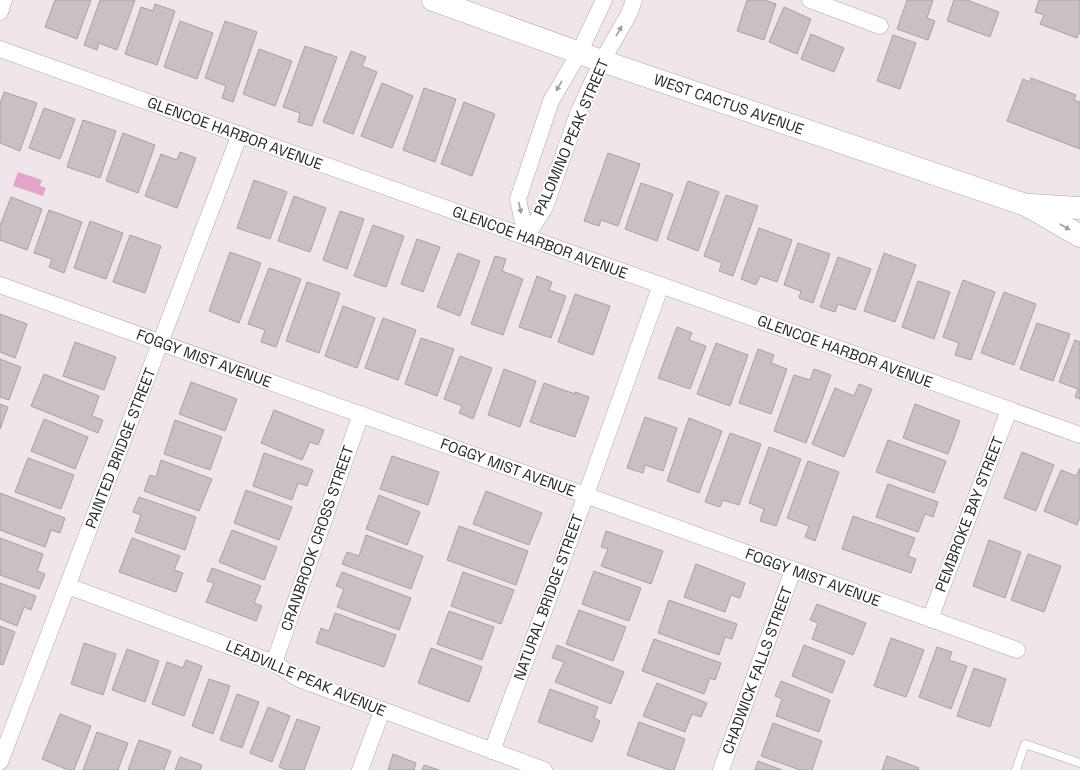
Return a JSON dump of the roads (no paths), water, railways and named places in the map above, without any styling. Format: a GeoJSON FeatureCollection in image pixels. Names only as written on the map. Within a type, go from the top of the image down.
{"type":"FeatureCollection","features":[{"type":"Feature","properties":{"kind":"main road","name":"WEST CACTUS AVENUE"},"geometry":{"type":"LineString","coordinates":[[433,0],[602,61],[1026,205],[1080,236]]}},
{"type":"Feature","properties":{"kind":"main road","name":"WEST CACTUS AVENUE"},"geometry":{"type":"LineString","coordinates":[[1026,205],[1080,208]]}},
{"type":"Feature","properties":{"kind":"street"},"geometry":{"type":"LineString","coordinates":[[0,12],[4,0]]}},
{"type":"Feature","properties":{"kind":"street","name":"PALOMINO PEAK STREET"},"geometry":{"type":"LineString","coordinates":[[526,237],[518,198],[551,100],[579,53],[604,0]]}},
{"type":"Feature","properties":{"kind":"street","name":"PALOMINO PEAK STREET"},"geometry":{"type":"LineString","coordinates":[[526,237],[544,207],[580,111],[602,61],[629,14],[634,0]]}},
{"type":"Feature","properties":{"kind":"street"},"geometry":{"type":"LineString","coordinates":[[810,0],[880,26]]}},
{"type":"Feature","properties":{"kind":"street","name":"GLENCOE HARBOR AVENUE"},"geometry":{"type":"LineString","coordinates":[[0,49],[1080,435]]}},
{"type":"Feature","properties":{"kind":"street","name":"PAINTED BRIDGE STREET"},"geometry":{"type":"LineString","coordinates":[[0,762],[240,134]]}},
{"type":"Feature","properties":{"kind":"street","name":"FOGGY MIST AVENUE"},"geometry":{"type":"LineString","coordinates":[[0,285],[1016,650]]}},
{"type":"Feature","properties":{"kind":"street","name":"NATURAL BRIDGE STREET"},"geometry":{"type":"LineString","coordinates":[[492,751],[660,285]]}},
{"type":"Feature","properties":{"kind":"street","name":"PEMBROKE BAY STREET"},"geometry":{"type":"LineString","coordinates":[[930,619],[1009,410]]}},
{"type":"Feature","properties":{"kind":"street","name":"CRANBROOK CROSS STREET"},"geometry":{"type":"LineString","coordinates":[[274,663],[361,414]]}},
{"type":"Feature","properties":{"kind":"street","name":"CHADWICK FALLS STREET"},"geometry":{"type":"LineString","coordinates":[[721,770],[793,570]]}},
{"type":"Feature","properties":{"kind":"street","name":"LEADVILLE PEAK AVENUE"},"geometry":{"type":"LineString","coordinates":[[68,586],[274,663],[299,679],[544,770]]}},
{"type":"Feature","properties":{"kind":"street"},"geometry":{"type":"LineString","coordinates":[[360,770],[382,710]]}},
{"type":"Feature","properties":{"kind":"lane"},"geometry":{"type":"LineString","coordinates":[[1016,770],[1025,744],[1080,764]]}}]}
